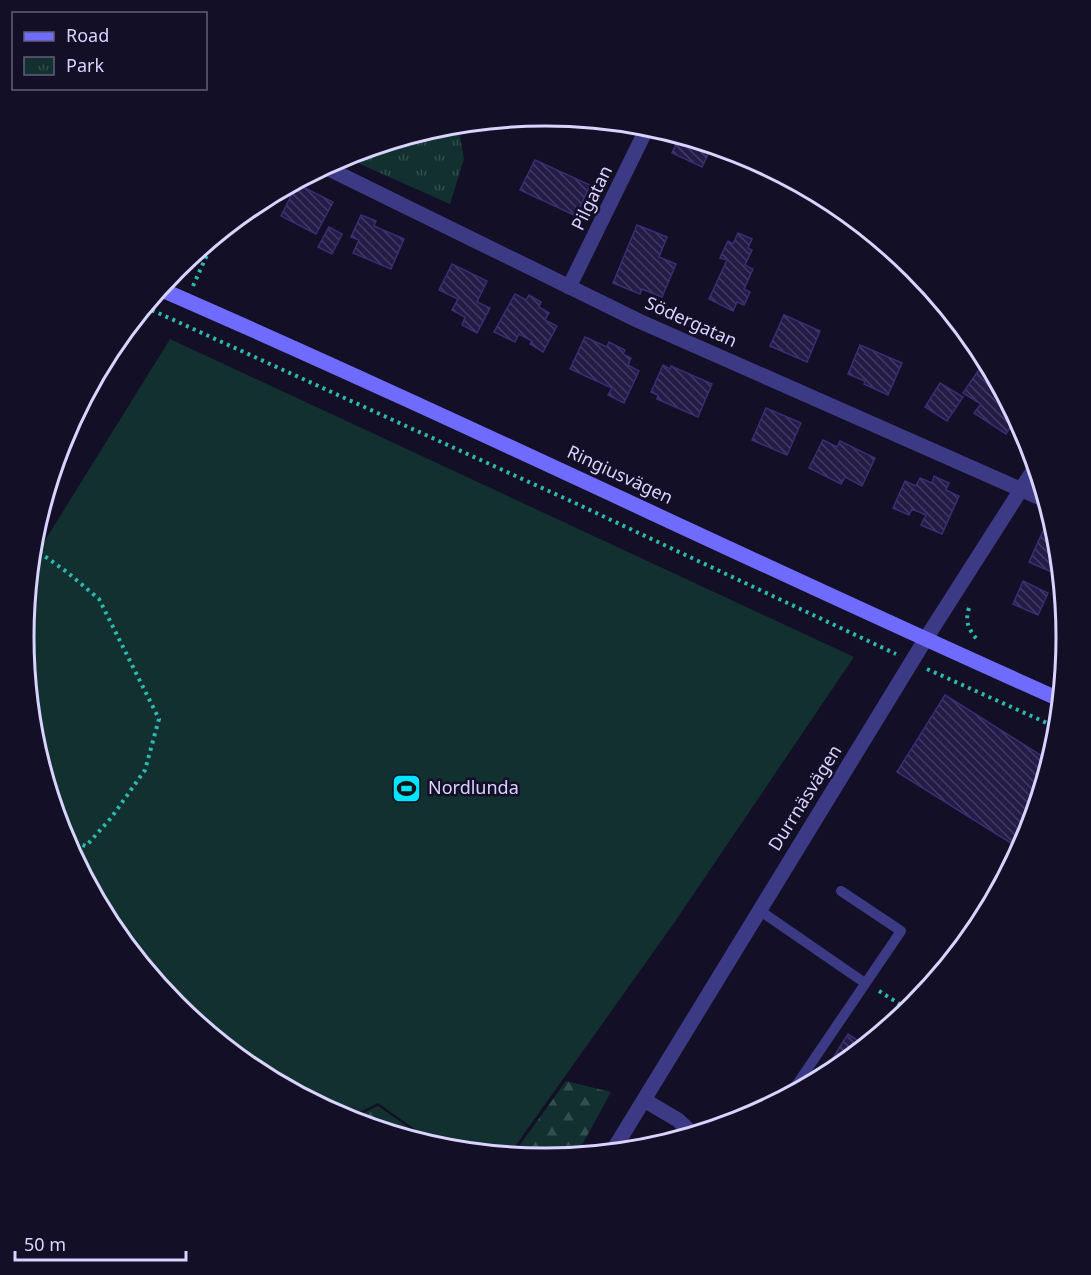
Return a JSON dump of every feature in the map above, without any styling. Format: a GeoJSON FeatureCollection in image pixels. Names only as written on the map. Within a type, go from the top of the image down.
{"type":"FeatureCollection","features":[{"type":"Feature","properties":{"kind":"street","name":"Pilgatan"},"geometry":{"type":"LineString","coordinates":[[569,287],[643,136]]}},
{"type":"Feature","properties":{"kind":"street","name":"Södergatan"},"geometry":{"type":"LineString","coordinates":[[335,172],[639,321],[1036,497]]}},
{"type":"Feature","properties":{"kind":"street","name":"Ringiusvägen"},"geometry":{"type":"LineString","coordinates":[[169,293],[454,420],[925,640],[1053,696]]}},
{"type":"Feature","properties":{"kind":"street","name":"Durrnäsvägen"},"geometry":{"type":"LineString","coordinates":[[617,1143],[925,640],[1030,476]]}},
{"type":"Feature","properties":{"kind":"street"},"geometry":{"type":"LineString","coordinates":[[644,1100],[678,1120],[687,1128]]}},
{"type":"Feature","properties":{"kind":"lane"},"geometry":{"type":"LineString","coordinates":[[799,1081],[901,931],[840,891]]}},
{"type":"Feature","properties":{"kind":"lane"},"geometry":{"type":"LineString","coordinates":[[759,910],[865,983]]}},
{"type":"Feature","properties":{"kind":"path"},"geometry":{"type":"LineString","coordinates":[[187,300],[207,255]]}},
{"type":"Feature","properties":{"kind":"path"},"geometry":{"type":"LineString","coordinates":[[153,311],[575,503],[1049,724]]}},
{"type":"Feature","properties":{"kind":"path"},"geometry":{"type":"LineString","coordinates":[[42,554],[99,599],[159,719],[145,770],[111,818],[86,846],[78,844]]}},
{"type":"Feature","properties":{"kind":"path"},"geometry":{"type":"LineString","coordinates":[[963,683],[980,644],[968,626],[969,606]]}},
{"type":"Feature","properties":{"kind":"path"},"geometry":{"type":"LineString","coordinates":[[865,983],[901,1005]]}},
{"type":"Feature","properties":{"kind":"green space"},"geometry":{"type":"Polygon","coordinates":[[[460,134],[464,159],[450,204],[357,163],[413,144],[460,134]]]}},
{"type":"Feature","properties":{"kind":"green space","name":"Nordlunda"},"geometry":{"type":"Polygon","coordinates":[[[170,339],[854,657],[674,923],[515,1147],[479,1144],[420,1133],[378,1103],[358,1113],[319,1096],[290,1080],[236,1044],[209,1022],[184,999],[140,949],[87,864],[62,802],[44,737],[34,638],[43,543],[170,339]]]}},
{"type":"Feature","properties":{"kind":"green space"},"geometry":{"type":"Polygon","coordinates":[[[566,1081],[611,1092],[581,1147],[518,1147],[566,1081]]]}},
{"type":"Feature","properties":{"kind":"green space"},"geometry":{"type":"Polygon","coordinates":[[[378,1106],[414,1131],[381,1121],[361,1114],[378,1106]]]}},
{"type":"Feature","properties":{"kind":"building"},"geometry":{"type":"Polygon","coordinates":[[[676,144],[708,154],[702,167],[672,153],[676,144]]]}},
{"type":"Feature","properties":{"kind":"building"},"geometry":{"type":"Polygon","coordinates":[[[535,160],[590,185],[576,216],[520,190],[535,160]]]}},
{"type":"Feature","properties":{"kind":"building"},"geometry":{"type":"Polygon","coordinates":[[[304,187],[333,202],[316,234],[281,216],[292,194],[304,187]]]}},
{"type":"Feature","properties":{"kind":"building"},"geometry":{"type":"Polygon","coordinates":[[[361,215],[376,221],[374,226],[404,239],[391,269],[353,253],[359,240],[351,237],[361,215]]]}},
{"type":"Feature","properties":{"kind":"building"},"geometry":{"type":"Polygon","coordinates":[[[637,225],[667,237],[659,257],[676,264],[662,297],[642,289],[640,294],[613,283],[637,225]]]}},
{"type":"Feature","properties":{"kind":"building"},"geometry":{"type":"Polygon","coordinates":[[[329,227],[342,234],[332,254],[318,247],[329,227]]]}},
{"type":"Feature","properties":{"kind":"building"},"geometry":{"type":"Polygon","coordinates":[[[738,233],[752,239],[748,248],[752,250],[745,265],[753,269],[744,289],[750,292],[744,305],[737,302],[733,311],[709,299],[727,260],[720,258],[728,241],[733,244],[738,233]]]}},
{"type":"Feature","properties":{"kind":"building"},"geometry":{"type":"Polygon","coordinates":[[[452,264],[487,281],[477,302],[490,308],[477,333],[462,325],[465,317],[452,310],[458,299],[439,290],[452,264]]]}},
{"type":"Feature","properties":{"kind":"building"},"geometry":{"type":"Polygon","coordinates":[[[515,294],[526,300],[529,295],[541,302],[539,307],[549,313],[545,320],[557,326],[543,352],[530,344],[532,341],[519,334],[515,342],[494,332],[515,294]]]}},
{"type":"Feature","properties":{"kind":"building"},"geometry":{"type":"Polygon","coordinates":[[[784,315],[820,331],[807,362],[770,346],[784,315]]]}},
{"type":"Feature","properties":{"kind":"building"},"geometry":{"type":"Polygon","coordinates":[[[585,337],[607,347],[609,342],[625,350],[623,354],[631,358],[628,365],[639,371],[624,403],[608,395],[612,388],[570,369],[585,337]]]}},
{"type":"Feature","properties":{"kind":"building"},"geometry":{"type":"Polygon","coordinates":[[[860,345],[902,363],[888,395],[848,374],[860,345]]]}},
{"type":"Feature","properties":{"kind":"building"},"geometry":{"type":"Polygon","coordinates":[[[663,365],[670,369],[671,366],[712,384],[698,417],[657,399],[658,395],[651,392],[663,365]]]}},
{"type":"Feature","properties":{"kind":"building"},"geometry":{"type":"Polygon","coordinates":[[[979,369],[1011,426],[1006,434],[974,413],[981,404],[963,393],[979,369]]]}},
{"type":"Feature","properties":{"kind":"building"},"geometry":{"type":"Polygon","coordinates":[[[940,383],[963,397],[947,421],[925,407],[940,383]]]}},
{"type":"Feature","properties":{"kind":"building"},"geometry":{"type":"Polygon","coordinates":[[[766,408],[801,423],[787,455],[752,440],[766,408]]]}},
{"type":"Feature","properties":{"kind":"building"},"geometry":{"type":"Polygon","coordinates":[[[823,440],[837,447],[840,441],[875,458],[862,486],[845,477],[841,484],[809,468],[823,440]]]}},
{"type":"Feature","properties":{"kind":"building"},"geometry":{"type":"Polygon","coordinates":[[[934,476],[949,483],[946,490],[959,496],[942,534],[921,525],[926,515],[912,509],[909,515],[893,508],[905,481],[916,486],[920,478],[932,483],[934,476]]]}},
{"type":"Feature","properties":{"kind":"building"},"geometry":{"type":"Polygon","coordinates":[[[1043,531],[1046,532],[1052,572],[1029,562],[1043,531]]]}},
{"type":"Feature","properties":{"kind":"building"},"geometry":{"type":"Polygon","coordinates":[[[1023,581],[1048,593],[1038,615],[1013,604],[1023,581]]]}},
{"type":"Feature","properties":{"kind":"building"},"geometry":{"type":"Polygon","coordinates":[[[945,695],[1042,756],[1029,802],[1013,844],[897,772],[945,695]]]}},
{"type":"Feature","properties":{"kind":"building"},"geometry":{"type":"Polygon","coordinates":[[[848,1034],[859,1041],[857,1043],[831,1060],[848,1034]]]}},
{"type":"Feature","properties":{"kind":"place","name":"Nordlunda"},"geometry":{"type":"Point","coordinates":[407,788]}}]}
